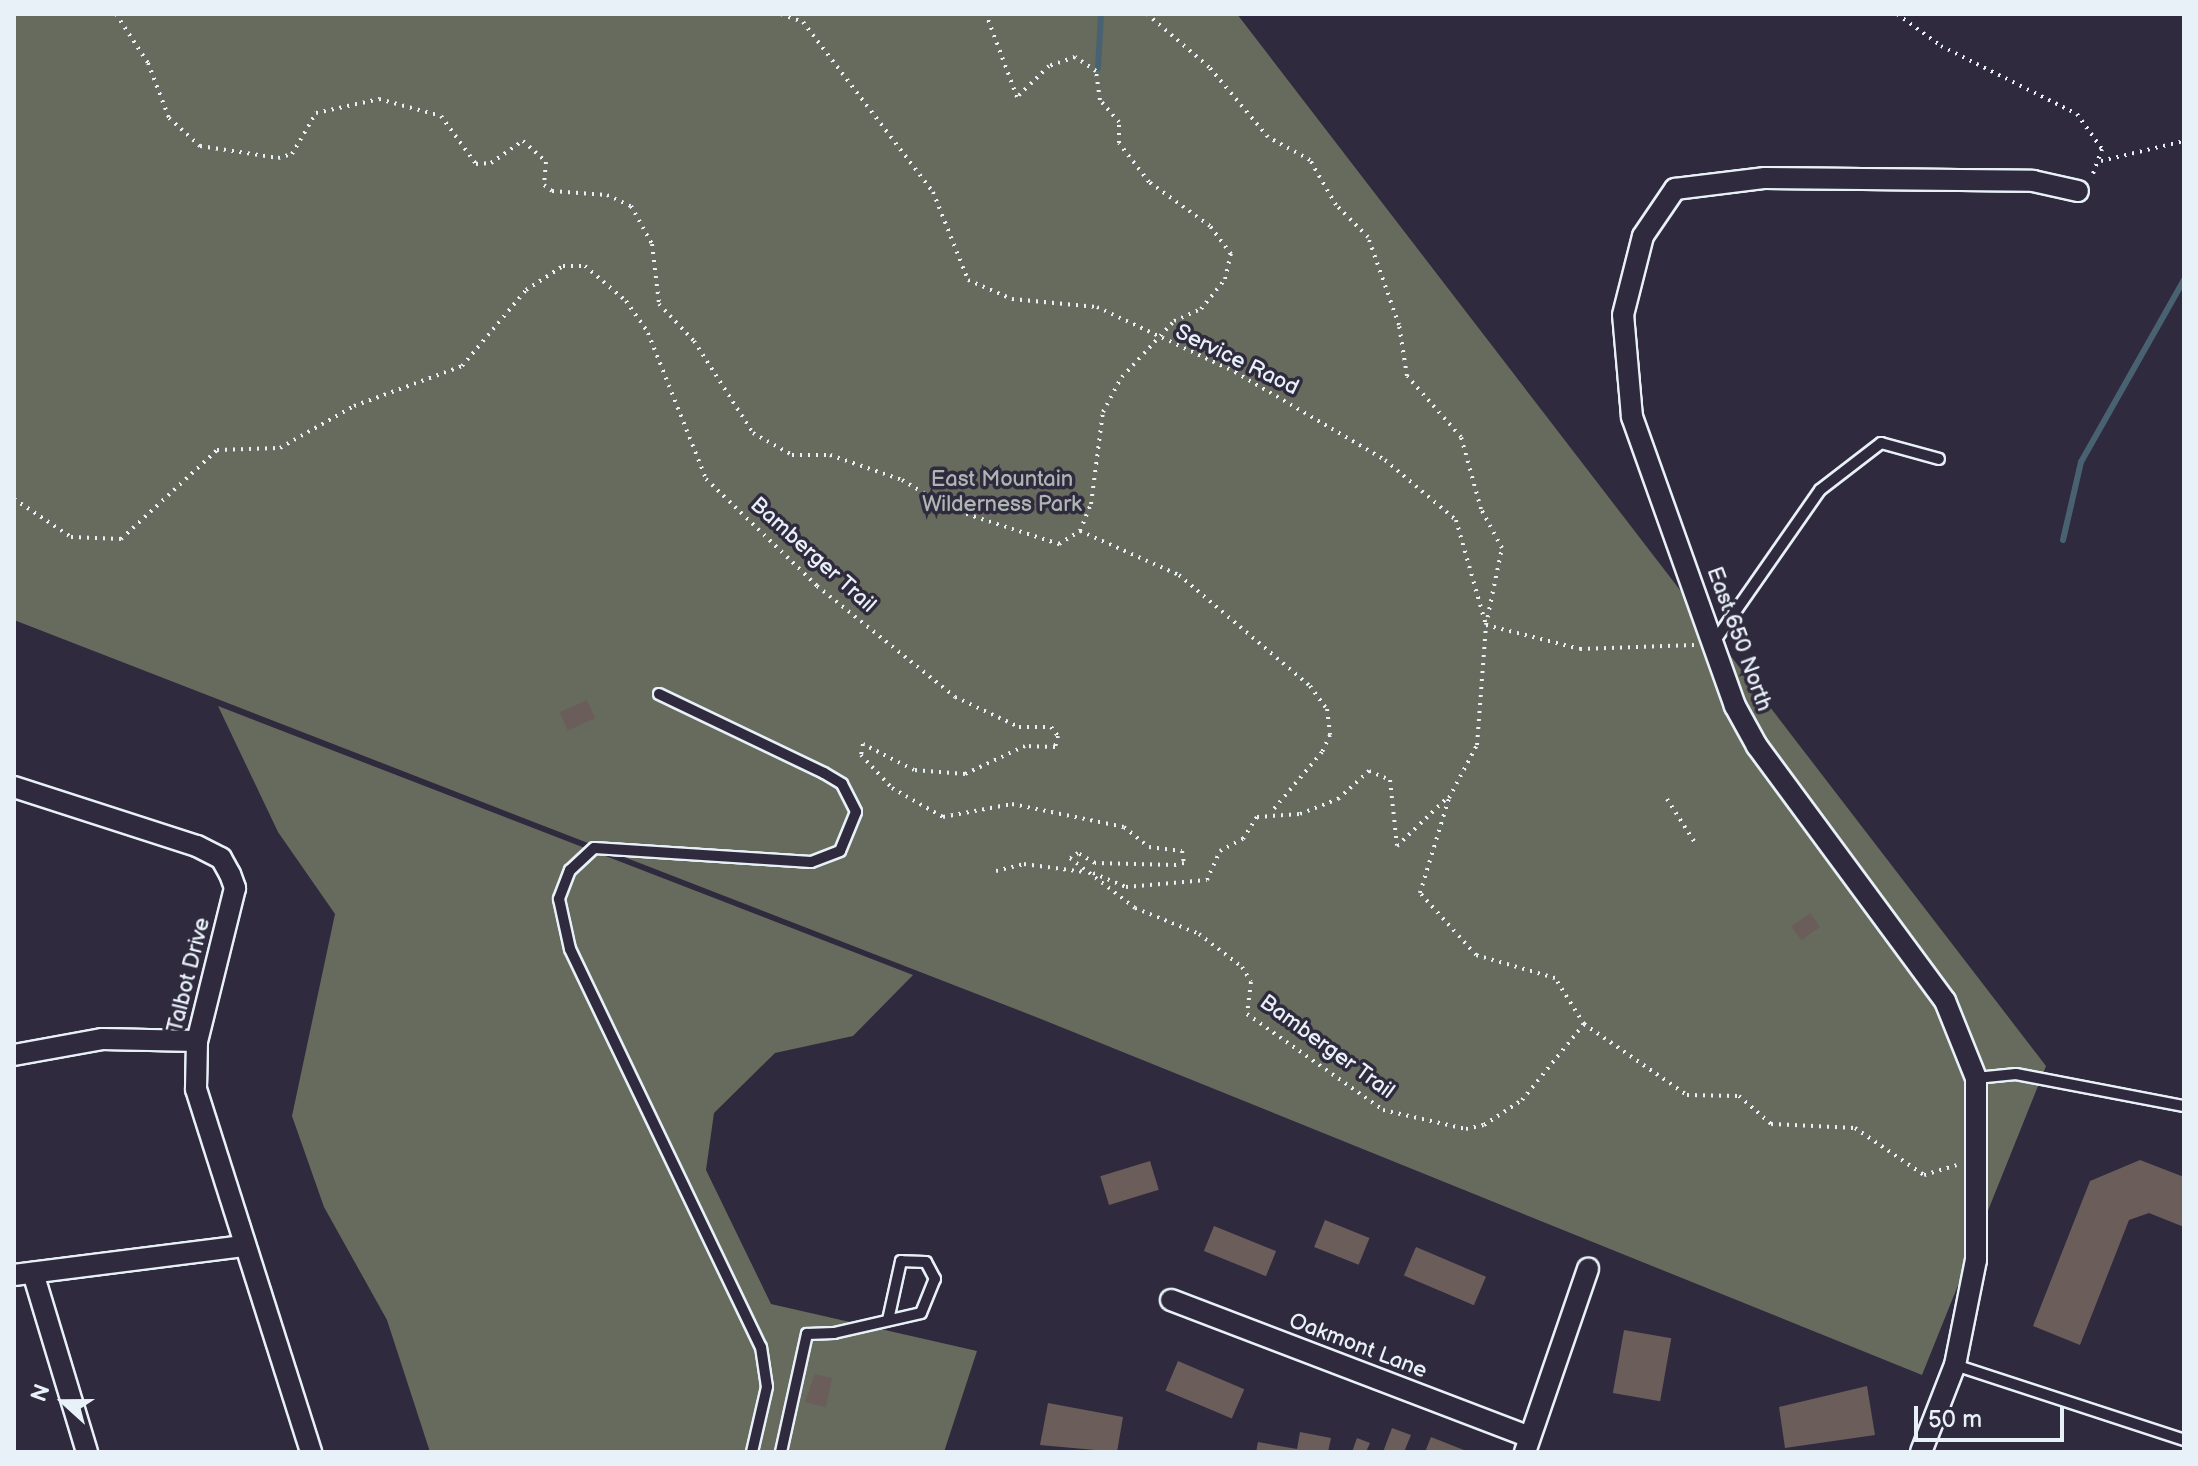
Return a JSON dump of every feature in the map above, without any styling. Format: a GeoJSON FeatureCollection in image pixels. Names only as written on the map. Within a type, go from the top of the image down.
{"type":"FeatureCollection","features":[{"type":"Feature","properties":{"kind":"street","name":"East 650 North"},"geometry":{"type":"LineString","coordinates":[[1921,1452],[1955,1365],[1976,1260],[1979,1164],[1976,1078],[1945,1001],[1750,735],[1632,417],[1623,315],[1643,236],[1675,189],[1765,178],[2033,181],[2078,191]]}},
{"type":"Feature","properties":{"kind":"street","name":"Talbot Drive"},"geometry":{"type":"LineString","coordinates":[[14,787],[221,858],[235,888],[197,1041],[196,1089],[311,1452]]}},
{"type":"Feature","properties":{"kind":"street"},"geometry":{"type":"LineString","coordinates":[[14,1055],[102,1039],[197,1041]]}},
{"type":"Feature","properties":{"kind":"street"},"geometry":{"type":"LineString","coordinates":[[87,1452],[24,1274],[245,1246]]}},
{"type":"Feature","properties":{"kind":"street","name":"Oakmont Lane"},"geometry":{"type":"LineString","coordinates":[[1171,1300],[1527,1444],[1588,1269]]}},
{"type":"Feature","properties":{"kind":"lane"},"geometry":{"type":"LineString","coordinates":[[1714,642],[1820,490],[1881,443],[1939,459]]}},
{"type":"Feature","properties":{"kind":"lane"},"geometry":{"type":"LineString","coordinates":[[659,694],[824,773],[842,784],[856,812],[840,851],[811,862],[594,848],[570,870],[559,899],[570,949],[761,1347],[767,1387],[752,1452]]}},
{"type":"Feature","properties":{"kind":"lane"},"geometry":{"type":"LineString","coordinates":[[1976,1078],[2016,1074],[2184,1106]]}},
{"type":"Feature","properties":{"kind":"lane"},"geometry":{"type":"LineString","coordinates":[[781,1452],[807,1334],[888,1320],[930,1305],[935,1279],[926,1262],[901,1261],[888,1320]]}},
{"type":"Feature","properties":{"kind":"lane"},"geometry":{"type":"LineString","coordinates":[[1955,1365],[2184,1440]]}},
{"type":"Feature","properties":{"kind":"path"},"geometry":{"type":"LineString","coordinates":[[116,14],[148,63],[169,118],[200,146],[278,158],[292,154],[316,113],[379,99],[441,116],[476,164],[491,163],[523,141],[546,162],[544,185],[552,191],[607,195],[631,206],[652,244],[659,304],[694,341],[735,414],[768,445],[902,480],[951,509],[1034,540],[1059,544],[1080,531],[1091,504],[1103,412],[1137,357],[1160,341],[1174,321],[1201,309],[1225,279],[1231,254],[1210,226],[1149,182],[1119,143],[1119,122],[1100,100],[1096,71],[1075,57],[1049,66],[1017,97],[986,14]]}},
{"type":"Feature","properties":{"kind":"path","name":"Service Raod"},"geometry":{"type":"LineString","coordinates":[[781,14],[803,22],[933,192],[968,280],[1012,299],[1097,307],[1160,341],[1235,372],[1344,432],[1443,503],[1461,534],[1486,625]]}},
{"type":"Feature","properties":{"kind":"path"},"geometry":{"type":"LineString","coordinates":[[1147,14],[1209,67],[1268,137],[1310,160],[1336,205],[1368,237],[1399,325],[1407,376],[1461,437],[1481,509],[1502,548],[1486,625],[1477,745],[1449,798],[1419,886],[1423,901],[1476,955],[1548,973],[1575,999],[1584,1024],[1687,1095],[1739,1096],[1771,1124],[1855,1128],[1924,1175],[1979,1164]]}},
{"type":"Feature","properties":{"kind":"path"},"geometry":{"type":"LineString","coordinates":[[1897,14],[1941,46],[2077,114],[2096,131],[2101,161],[2184,141]]}},
{"type":"Feature","properties":{"kind":"path","name":"Bamberger Trail"},"geometry":{"type":"LineString","coordinates":[[14,499],[71,537],[121,539],[217,450],[280,448],[354,406],[462,366],[526,290],[563,266],[585,266],[626,301],[648,333],[706,479],[817,586],[955,697],[1019,727],[1056,731],[1055,747],[1025,746],[965,774],[914,770],[863,744],[861,755],[892,788],[943,817],[1012,804],[1124,827],[1149,847],[1186,853],[1180,864],[1103,864],[1074,853],[1071,861],[1135,908],[1207,938],[1248,975],[1247,1014],[1391,1113],[1466,1129],[1484,1125],[1522,1100],[1575,1044],[1584,1024]]}},
{"type":"Feature","properties":{"kind":"path"},"geometry":{"type":"LineString","coordinates":[[996,871],[1024,864],[1088,872],[1126,887],[1207,880],[1220,851],[1271,811],[1322,752],[1330,735],[1327,709],[1310,686],[1179,575],[1080,531]]}},
{"type":"Feature","properties":{"kind":"path"},"geometry":{"type":"LineString","coordinates":[[1486,625],[1580,649],[1647,651],[1714,642]]}},
{"type":"Feature","properties":{"kind":"path"},"geometry":{"type":"LineString","coordinates":[[1271,811],[1300,814],[1380,771],[1390,780],[1391,836],[1401,847],[1449,798]]}},
{"type":"Feature","properties":{"kind":"path"},"geometry":{"type":"LineString","coordinates":[[1667,799],[1694,841]]}},
{"type":"Feature","properties":{"kind":"green space","name":"East Mountain Wilderness Park"},"geometry":{"type":"Polygon","coordinates":[[[14,14],[1237,14],[2046,1066],[1922,1375],[1036,1017],[14,620],[14,14]]]}},
{"type":"Feature","properties":{"kind":"green space"},"geometry":{"type":"Polygon","coordinates":[[[218,706],[913,975],[853,1036],[775,1053],[714,1113],[706,1170],[771,1304],[977,1351],[944,1452],[430,1452],[387,1320],[324,1207],[292,1116],[335,914],[278,832],[218,706]]]}},
{"type":"Feature","properties":{"kind":"building"},"geometry":{"type":"Polygon","coordinates":[[[587,700],[595,718],[568,730],[560,712],[587,700]]]}},
{"type":"Feature","properties":{"kind":"building"},"geometry":{"type":"Polygon","coordinates":[[[1810,913],[1820,927],[1801,940],[1791,927],[1810,913]]]}},
{"type":"Feature","properties":{"kind":"building"},"geometry":{"type":"Polygon","coordinates":[[[2140,1160],[2184,1177],[2184,1227],[2149,1213],[2129,1220],[2080,1345],[2033,1326],[2090,1181],[2140,1160]]]}},
{"type":"Feature","properties":{"kind":"building"},"geometry":{"type":"Polygon","coordinates":[[[1150,1161],[1159,1190],[1109,1205],[1100,1176],[1150,1161]]]}},
{"type":"Feature","properties":{"kind":"building"},"geometry":{"type":"Polygon","coordinates":[[[1325,1220],[1370,1238],[1359,1265],[1314,1247],[1325,1220]]]}},
{"type":"Feature","properties":{"kind":"building"},"geometry":{"type":"Polygon","coordinates":[[[1214,1226],[1276,1251],[1266,1276],[1204,1251],[1214,1226]]]}},
{"type":"Feature","properties":{"kind":"building"},"geometry":{"type":"Polygon","coordinates":[[[1416,1247],[1486,1277],[1474,1305],[1404,1276],[1416,1247]]]}},
{"type":"Feature","properties":{"kind":"building"},"geometry":{"type":"Polygon","coordinates":[[[1624,1330],[1671,1338],[1660,1401],[1613,1393],[1624,1330]]]}},
{"type":"Feature","properties":{"kind":"building"},"geometry":{"type":"Polygon","coordinates":[[[1178,1361],[1244,1389],[1232,1419],[1165,1390],[1178,1361]]]}},
{"type":"Feature","properties":{"kind":"building"},"geometry":{"type":"Polygon","coordinates":[[[815,1374],[832,1378],[826,1407],[805,1402],[815,1374]]]}},
{"type":"Feature","properties":{"kind":"building"},"geometry":{"type":"Polygon","coordinates":[[[1867,1386],[1875,1435],[1785,1448],[1779,1407],[1867,1386]]]}},
{"type":"Feature","properties":{"kind":"building"},"geometry":{"type":"Polygon","coordinates":[[[1048,1403],[1123,1417],[1117,1452],[1040,1445],[1048,1403]]]}},
{"type":"Feature","properties":{"kind":"building"},"geometry":{"type":"Polygon","coordinates":[[[1392,1428],[1411,1435],[1404,1452],[1383,1452],[1392,1428]]]}},
{"type":"Feature","properties":{"kind":"building"},"geometry":{"type":"Polygon","coordinates":[[[1300,1432],[1331,1438],[1328,1452],[1256,1452],[1258,1442],[1297,1449],[1300,1432]]]}},
{"type":"Feature","properties":{"kind":"building"},"geometry":{"type":"Polygon","coordinates":[[[1431,1437],[1469,1452],[1425,1452],[1431,1437]]]}},
{"type":"Feature","properties":{"kind":"building"},"geometry":{"type":"Polygon","coordinates":[[[1357,1438],[1370,1443],[1366,1452],[1352,1452],[1357,1438]]]}},
{"type":"Feature","properties":{"kind":"waterway"},"geometry":{"type":"LineString","coordinates":[[1098,68],[1101,14]]}},
{"type":"Feature","properties":{"kind":"waterway"},"geometry":{"type":"LineString","coordinates":[[2063,540],[2081,462],[2184,280]]}}]}
